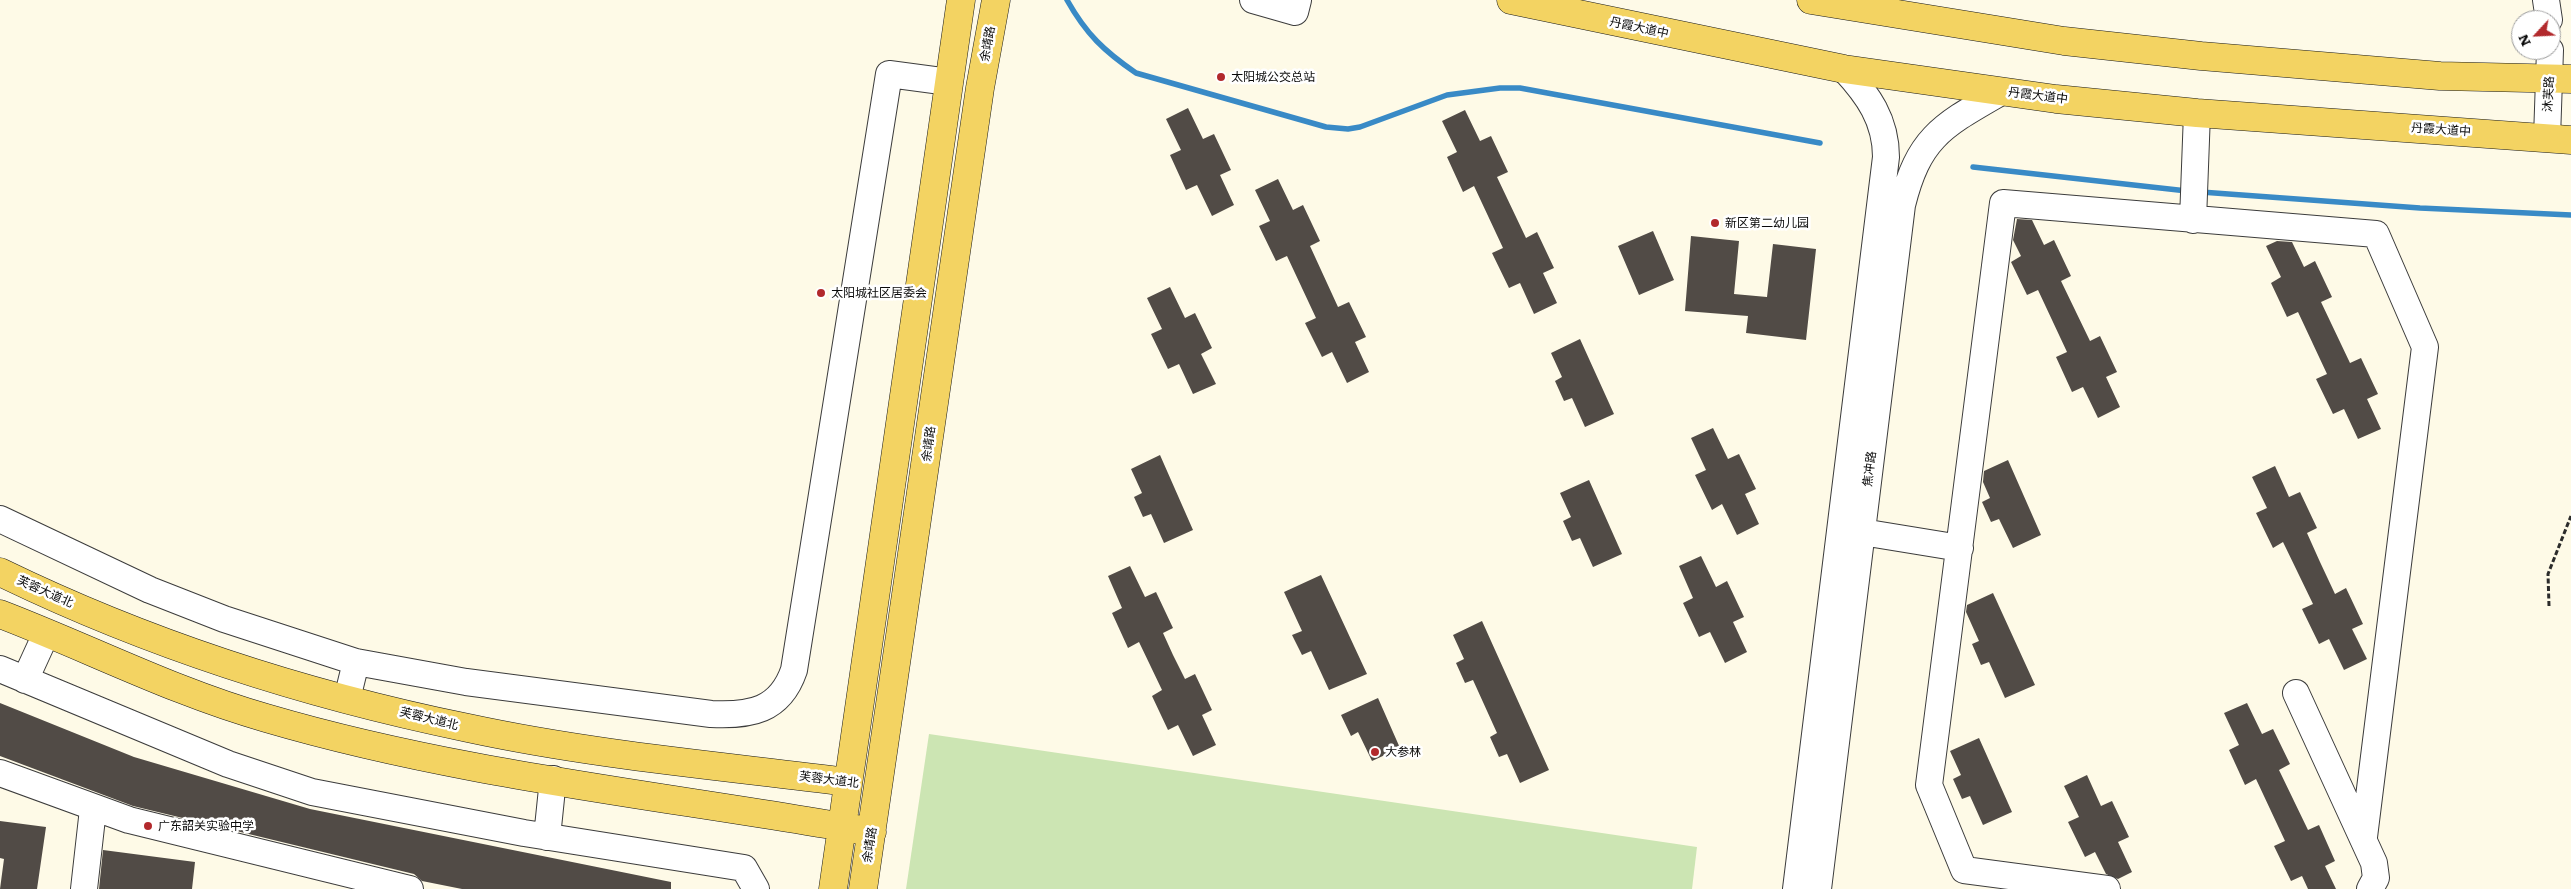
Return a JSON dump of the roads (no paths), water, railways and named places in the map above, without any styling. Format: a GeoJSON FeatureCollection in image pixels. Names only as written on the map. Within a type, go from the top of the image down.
{"type":"FeatureCollection","features":[{"type":"Feature","properties":{"kind":"main road"},"geometry":{"type":"LineString","coordinates":[[833,889],[961,0]]}},
{"type":"Feature","properties":{"kind":"main road","name":"余靖路"},"geometry":{"type":"LineString","coordinates":[[863,889],[980,88],[996,0]]}},
{"type":"Feature","properties":{"kind":"main road","name":"丹霞大道中"},"geometry":{"type":"LineString","coordinates":[[1511,0],[1844,69],[2001,92],[2197,114],[2440,129],[2559,139]]}},
{"type":"Feature","properties":{"kind":"main road"},"geometry":{"type":"LineString","coordinates":[[1811,0],[2064,41],[2201,56],[2440,76],[2561,78]]}},
{"type":"Feature","properties":{"kind":"main road","name":"芙蓉大道北"},"geometry":{"type":"LineString","coordinates":[[0,572],[142,634],[210,659],[347,699],[468,728],[565,745],[848,782]]}},
{"type":"Feature","properties":{"kind":"main road"},"geometry":{"type":"LineString","coordinates":[[0,614],[200,696],[264,718],[344,739],[466,765],[872,832]]}},
{"type":"Feature","properties":{"kind":"street"},"geometry":{"type":"LineString","coordinates":[[1253,0],[1295,12],[1298,0]]}},
{"type":"Feature","properties":{"kind":"street","name":"沐芙路"},"geometry":{"type":"LineString","coordinates":[[2554,60],[2561,78],[2559,139]]}},
{"type":"Feature","properties":{"kind":"street","name":"焦冲路"},"geometry":{"type":"LineString","coordinates":[[1796,889],[1886,157],[1884,133],[1874,106],[1844,69]]}},
{"type":"Feature","properties":{"kind":"street"},"geometry":{"type":"LineString","coordinates":[[0,519],[150,590],[224,619],[356,662],[466,682],[711,714],[748,713],[766,707],[779,697],[789,684],[794,670],[889,74],[948,82]]}},
{"type":"Feature","properties":{"kind":"street","name":"焦冲路"},"geometry":{"type":"LineString","coordinates":[[1818,889],[1902,206],[1908,182],[1921,152],[1942,129],[2001,92]]}},
{"type":"Feature","properties":{"kind":"street"},"geometry":{"type":"LineString","coordinates":[[2194,201],[2197,114]]}},
{"type":"Feature","properties":{"kind":"street"},"geometry":{"type":"LineString","coordinates":[[2107,889],[1964,870],[1929,785],[2003,203],[2194,201],[2376,234],[2425,348],[2364,836]]}},
{"type":"Feature","properties":{"kind":"street"},"geometry":{"type":"LineString","coordinates":[[1862,532],[1960,548]]}},
{"type":"Feature","properties":{"kind":"street"},"geometry":{"type":"LineString","coordinates":[[25,680],[46,634]]}},
{"type":"Feature","properties":{"kind":"street"},"geometry":{"type":"LineString","coordinates":[[347,699],[356,662]]}},
{"type":"Feature","properties":{"kind":"street"},"geometry":{"type":"LineString","coordinates":[[0,669],[228,764],[312,792],[547,837],[744,868],[756,889]]}},
{"type":"Feature","properties":{"kind":"street"},"geometry":{"type":"LineString","coordinates":[[2296,693],[2364,836],[2376,870],[2376,878],[2370,889]]}},
{"type":"Feature","properties":{"kind":"street"},"geometry":{"type":"LineString","coordinates":[[0,773],[93,809],[206,841],[410,889]]}},
{"type":"Feature","properties":{"kind":"street"},"geometry":{"type":"LineString","coordinates":[[547,837],[553,779]]}},
{"type":"Feature","properties":{"kind":"street","name":"芙蓉大道北"},"geometry":{"type":"LineString","coordinates":[[848,782],[879,786]]}},
{"type":"Feature","properties":{"kind":"street"},"geometry":{"type":"LineString","coordinates":[[84,889],[93,809]]}},
{"type":"Feature","properties":{"kind":"waterway"},"geometry":{"type":"LineString","coordinates":[[1067,0],[1081,23],[1097,41],[1114,57],[1136,73],[1326,127],[1348,129],[1360,127],[1447,95],[1500,88],[1520,88],[1820,143]]}},
{"type":"Feature","properties":{"kind":"waterway"},"geometry":{"type":"LineString","coordinates":[[1973,167],[2187,191]]}},
{"type":"Feature","properties":{"kind":"waterway"},"geometry":{"type":"LineString","coordinates":[[2201,192],[2420,208],[2571,215]]}},
{"type":"Feature","properties":{"kind":"place","name":"太阳城公交总站"},"geometry":{"type":"Point","coordinates":[1221,77]}},
{"type":"Feature","properties":{"kind":"place","name":"新区第二幼儿园"},"geometry":{"type":"Point","coordinates":[1715,223]}},
{"type":"Feature","properties":{"kind":"place","name":"太阳城社区居委会"},"geometry":{"type":"Point","coordinates":[821,293]}},
{"type":"Feature","properties":{"kind":"place","name":"大参林"},"geometry":{"type":"Point","coordinates":[1375,752]}},
{"type":"Feature","properties":{"kind":"place","name":"广东韶关实验中学"},"geometry":{"type":"Point","coordinates":[148,826]}}]}
